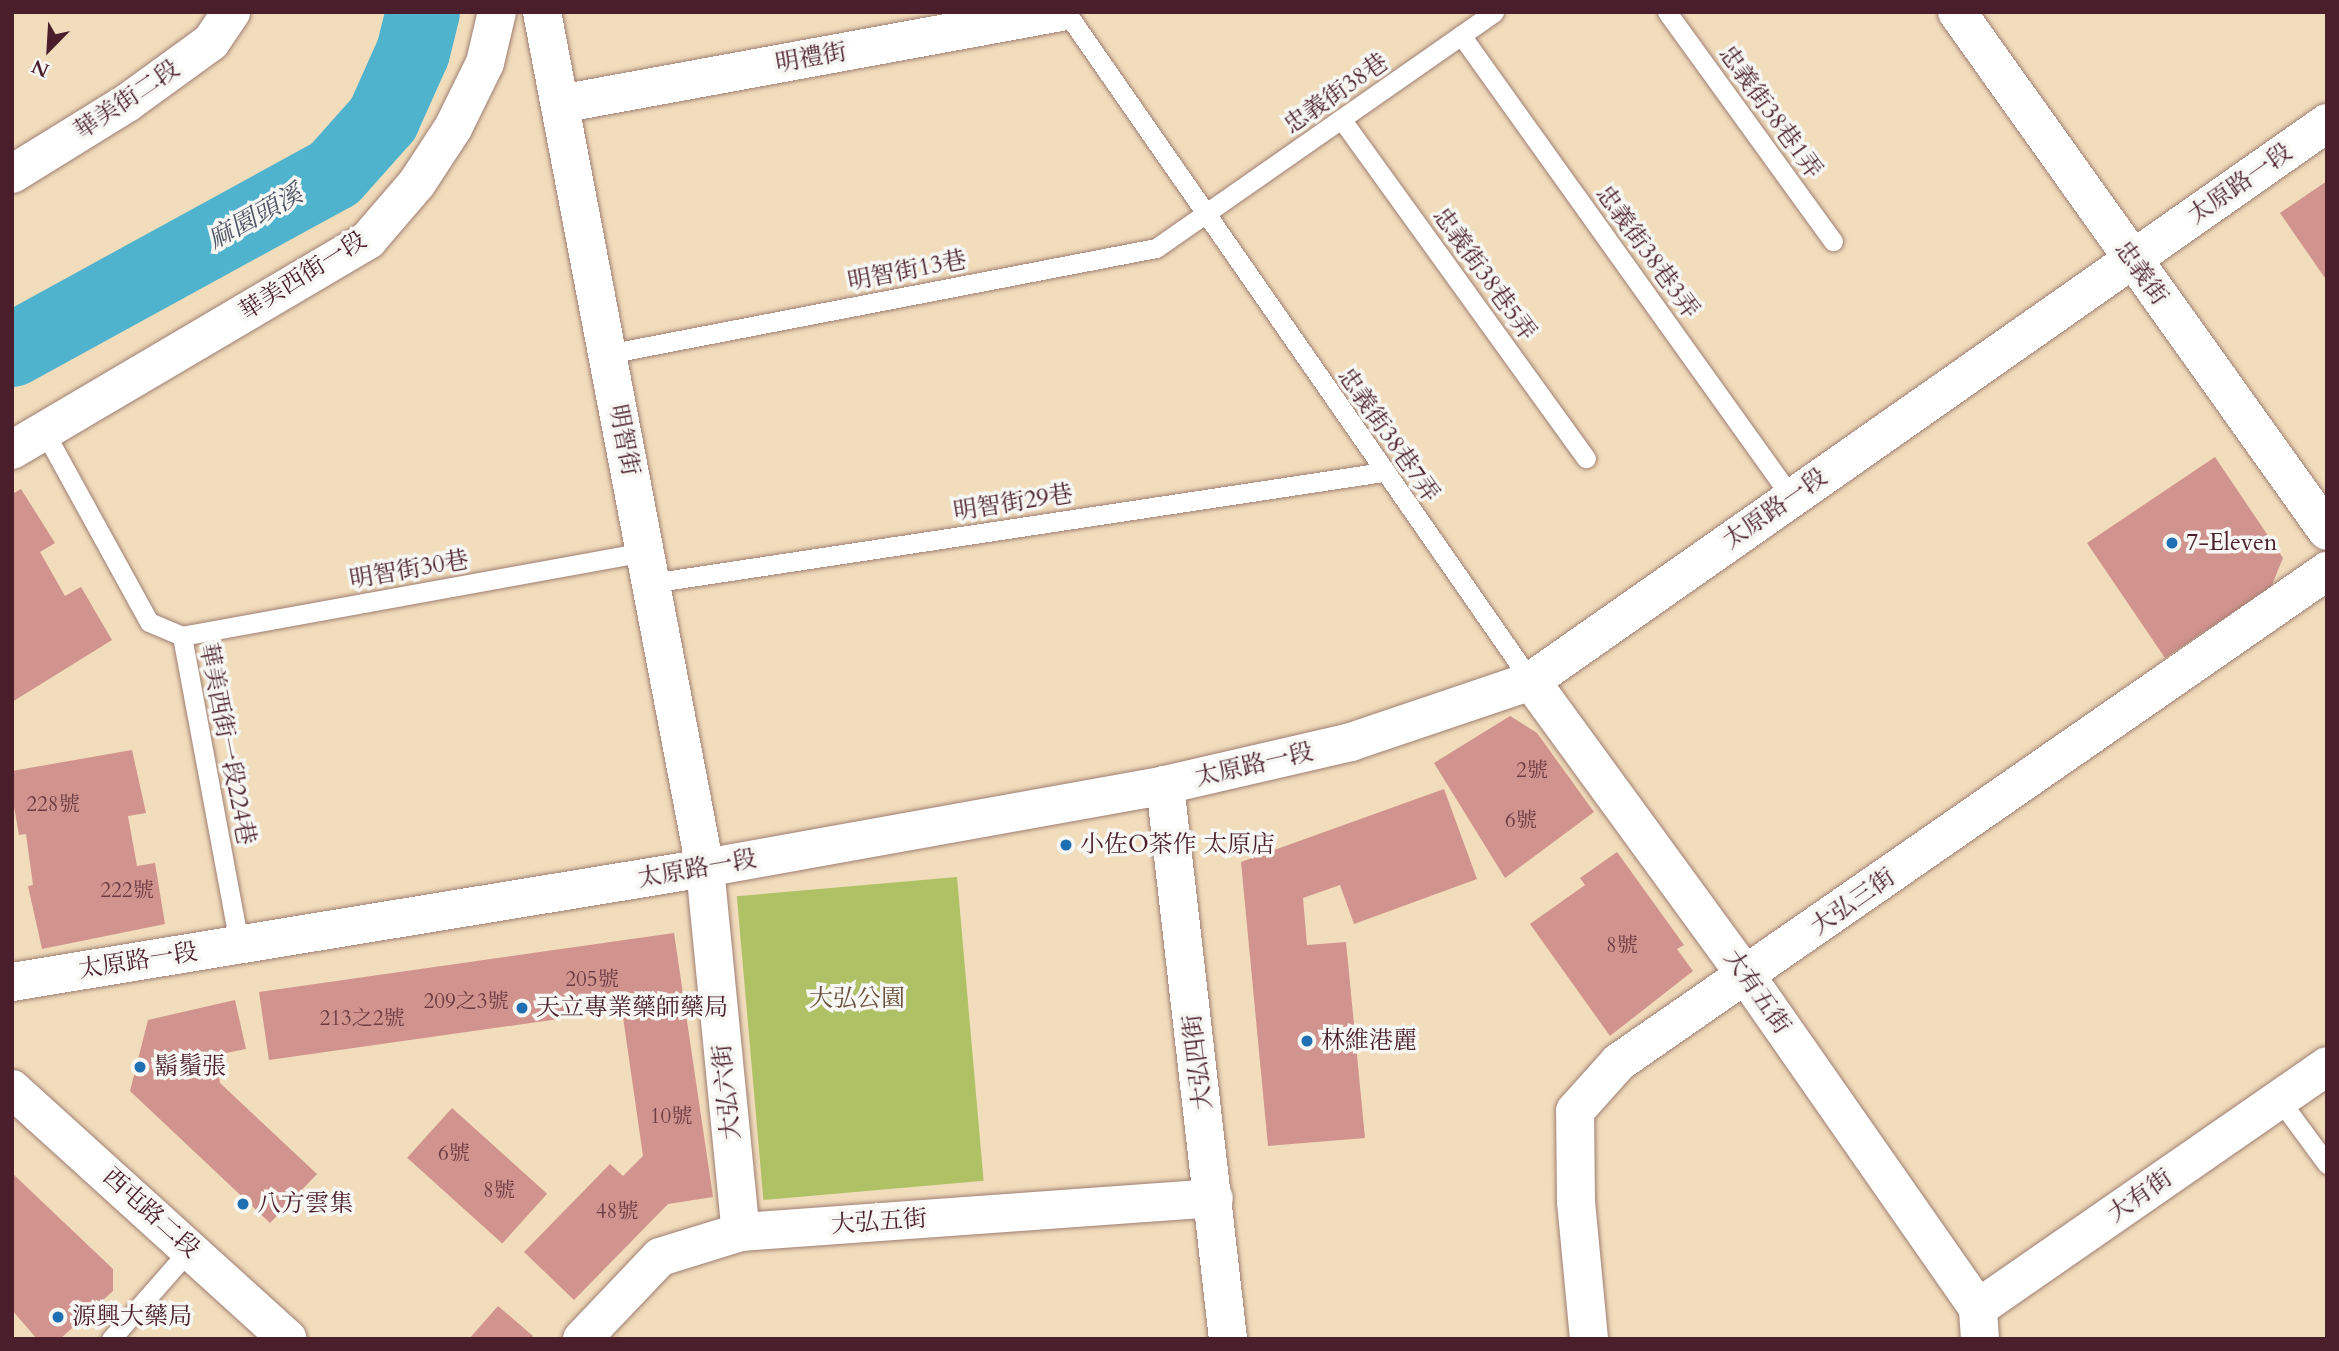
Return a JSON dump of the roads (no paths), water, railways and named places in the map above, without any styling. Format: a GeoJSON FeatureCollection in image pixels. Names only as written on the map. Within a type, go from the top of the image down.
{"type":"FeatureCollection","features":[{"type":"Feature","properties":{"kind":"street","name":"華美街二段"},"geometry":{"type":"LineString","coordinates":[[12,174],[127,103],[211,42],[231,12]]}},
{"type":"Feature","properties":{"kind":"street","name":"華美西街一段"},"geometry":{"type":"LineString","coordinates":[[28,440],[368,240],[417,183],[453,128],[485,63],[497,12]]}},
{"type":"Feature","properties":{"kind":"street","name":"明智街"},"geometry":{"type":"LineString","coordinates":[[542,12],[705,869]]}},
{"type":"Feature","properties":{"kind":"street","name":"明禮街"},"geometry":{"type":"LineString","coordinates":[[560,104],[1064,12]]}},
{"type":"Feature","properties":{"kind":"street","name":"忠義街"},"geometry":{"type":"LineString","coordinates":[[1957,12],[2131,260],[2327,531]]}},
{"type":"Feature","properties":{"kind":"street","name":"太原路一段"},"geometry":{"type":"LineString","coordinates":[[12,982],[705,869],[1166,785],[1352,742],[1531,681],[2327,123]]}},
{"type":"Feature","properties":{"kind":"street","name":"大弘三街"},"geometry":{"type":"LineString","coordinates":[[1589,1339],[1576,1201],[1575,1111],[1619,1062],[1747,977],[2327,571]]}},
{"type":"Feature","properties":{"kind":"street","name":"大有五街"},"geometry":{"type":"LineString","coordinates":[[1531,681],[1747,977],[1979,1323]]}},
{"type":"Feature","properties":{"kind":"street","name":"大弘四街"},"geometry":{"type":"LineString","coordinates":[[1166,785],[1228,1339]]}},
{"type":"Feature","properties":{"kind":"street","name":"大弘六街"},"geometry":{"type":"LineString","coordinates":[[705,869],[741,1232]]}},
{"type":"Feature","properties":{"kind":"street","name":"大有街"},"geometry":{"type":"LineString","coordinates":[[1979,1323],[2327,1066]]}},
{"type":"Feature","properties":{"kind":"street","name":"西屯路二段"},"geometry":{"type":"LineString","coordinates":[[12,1089],[288,1339]]}},
{"type":"Feature","properties":{"kind":"street","name":"大弘五街"},"geometry":{"type":"LineString","coordinates":[[582,1339],[660,1257],[741,1232],[1214,1198]]}},
{"type":"Feature","properties":{"kind":"lane","name":"忠義街38巷7弄"},"geometry":{"type":"LineString","coordinates":[[1064,12],[1531,681]]}},
{"type":"Feature","properties":{"kind":"lane","name":"忠義街38巷"},"geometry":{"type":"LineString","coordinates":[[1207,216],[1494,12]]}},
{"type":"Feature","properties":{"kind":"lane","name":"忠義街38巷1弄"},"geometry":{"type":"LineString","coordinates":[[1667,12],[1833,241]]}},
{"type":"Feature","properties":{"kind":"lane","name":"忠義街38巷3弄"},"geometry":{"type":"LineString","coordinates":[[1461,35],[1792,498]]}},
{"type":"Feature","properties":{"kind":"lane","name":"忠義街38巷5弄"},"geometry":{"type":"LineString","coordinates":[[1342,120],[1586,458]]}},
{"type":"Feature","properties":{"kind":"lane","name":"明智街13巷"},"geometry":{"type":"LineString","coordinates":[[607,354],[1156,248],[1207,216]]}},
{"type":"Feature","properties":{"kind":"lane","name":"華美西街一段224巷"},"geometry":{"type":"LineString","coordinates":[[28,440],[149,622],[182,636],[239,945]]}},
{"type":"Feature","properties":{"kind":"lane","name":"明智街29巷"},"geometry":{"type":"LineString","coordinates":[[648,567],[1383,472]]}},
{"type":"Feature","properties":{"kind":"lane","name":"明智街30巷"},"geometry":{"type":"LineString","coordinates":[[182,636],[648,567]]}},
{"type":"Feature","properties":{"kind":"lane"},"geometry":{"type":"LineString","coordinates":[[2279,1099],[2327,1164]]}},
{"type":"Feature","properties":{"kind":"lane"},"geometry":{"type":"LineString","coordinates":[[111,1339],[190,1249]]}},
{"type":"Feature","properties":{"kind":"waterway","name":"麻園頭溪"},"geometry":{"type":"LineString","coordinates":[[12,350],[334,174],[383,119],[413,52],[423,12]]}},
{"type":"Feature","properties":{"kind":"place","name":"7-Eleven"},"geometry":{"type":"Point","coordinates":[2172,543]}},
{"type":"Feature","properties":{"kind":"place","name":"小佐O茶作 太原店"},"geometry":{"type":"Point","coordinates":[1066,845]}},
{"type":"Feature","properties":{"kind":"place","name":"天立專業藥師藥局"},"geometry":{"type":"Point","coordinates":[522,1008]}},
{"type":"Feature","properties":{"kind":"place","name":"林維港麗"},"geometry":{"type":"Point","coordinates":[1307,1041]}},
{"type":"Feature","properties":{"kind":"place","name":"鬍鬚張"},"geometry":{"type":"Point","coordinates":[140,1067]}},
{"type":"Feature","properties":{"kind":"place","name":"八方雲集"},"geometry":{"type":"Point","coordinates":[243,1204]}},
{"type":"Feature","properties":{"kind":"place","name":"源興大藥局"},"geometry":{"type":"Point","coordinates":[58,1317]}},
{"type":"Feature","properties":{"kind":"park label","name":"大弘公園"},"geometry":{"type":"Point","coordinates":[857,999]}}]}
